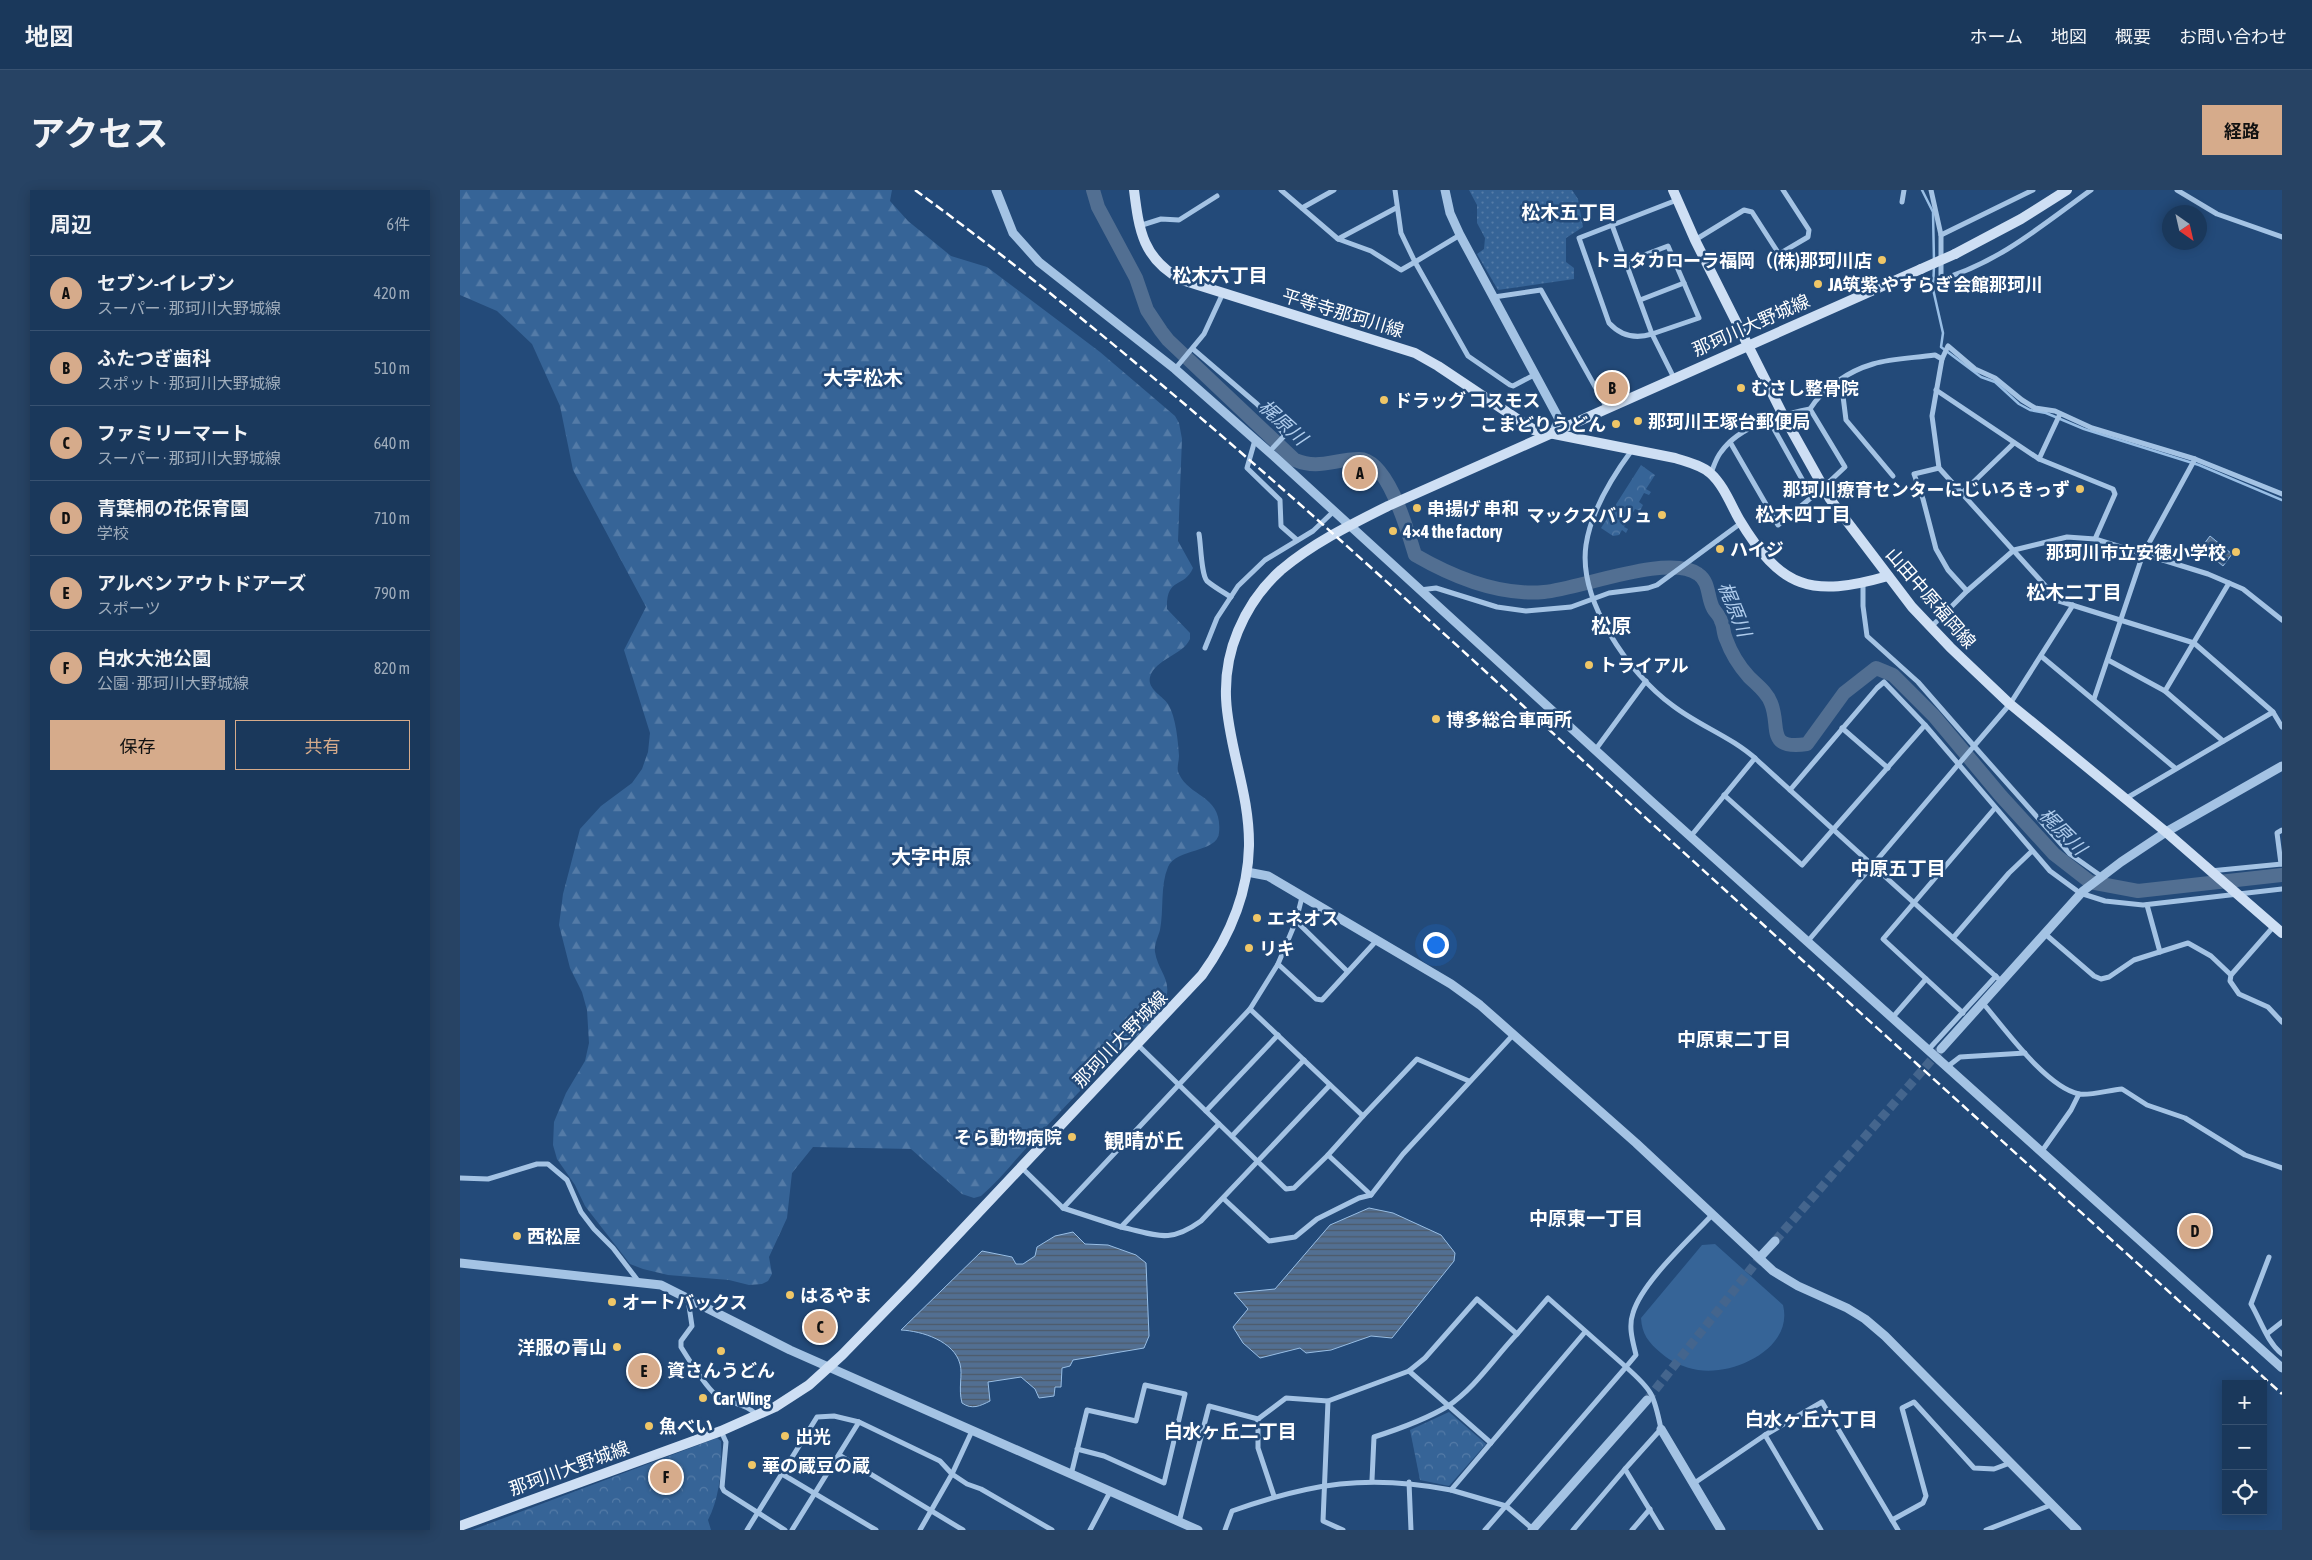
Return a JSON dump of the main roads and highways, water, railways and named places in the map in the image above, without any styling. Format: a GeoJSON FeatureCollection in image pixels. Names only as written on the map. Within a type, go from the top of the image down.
{"type":"FeatureCollection","features":[{"type":"Feature","properties":{"kind":"main road","name":"平等寺那珂川線"},"geometry":{"type":"LineString","coordinates":[[1134,190],[1139,227],[1154,260],[1168,273],[1182,280],[1414,353],[1438,366],[1534,430],[1553,434]]}},
{"type":"Feature","properties":{"kind":"main road","name":"山田中原福岡線"},"geometry":{"type":"LineString","coordinates":[[1673,190],[1695,240],[1749,344],[1783,415],[1830,499],[1888,576],[1931,627],[2010,704],[2166,832],[2278,930]]}},
{"type":"Feature","properties":{"kind":"main road","name":"那珂川大野城線"},"geometry":{"type":"LineString","coordinates":[[460,1526],[721,1431],[757,1416],[792,1396],[828,1367],[913,1282],[1202,975],[1216,956],[1232,926],[1247,872],[1247,817],[1226,717],[1224,682],[1230,653],[1249,609],[1267,584],[1294,561],[1349,526],[1388,506],[1955,254],[2021,219],[2067,190]]}},
{"type":"Feature","properties":{"kind":"main road"},"geometry":{"type":"LineString","coordinates":[[1553,434],[1676,458],[1710,473],[1742,523],[1770,561],[1790,578],[1825,587],[1863,584],[1888,576]]}},
{"type":"Feature","properties":{"kind":"waterway","name":"梶原川"},"geometry":{"type":"LineString","coordinates":[[1093,190],[1098,207],[1136,278],[1147,310],[1168,340],[1295,460],[1312,464],[1350,459],[1369,462],[1388,483],[1402,515],[1415,555],[1445,571],[1493,588],[1510,591],[1544,592],[1559,590],[1623,574],[1667,568],[1684,569],[1698,574],[1705,581],[1711,604],[1723,625],[1730,649],[1749,677],[1769,699],[1774,712],[1777,735],[1785,744],[1807,744],[1844,693],[1876,668],[1893,675],[1934,716],[2001,796],[2054,854],[2090,882],[2138,891],[2282,875]]}},
{"type":"Feature","properties":{"kind":"waterway"},"geometry":{"type":"LineString","coordinates":[[1922,190],[1933,212],[1934,261]]}},
{"type":"Feature","properties":{"kind":"waterway"},"geometry":{"type":"LineString","coordinates":[[1934,266],[1933,289],[1943,333],[1941,347],[1981,377],[1995,382],[2019,404],[2030,410],[2046,413],[2084,429],[2199,465],[2282,500]]}},
{"type":"Feature","properties":{"kind":"tunnel"},"geometry":{"type":"LineString","coordinates":[[1775,1241],[1940,1050]]}},
{"type":"Feature","properties":{"kind":"tunnel"},"geometry":{"type":"LineString","coordinates":[[1647,1400],[1762,1255]]}},
{"type":"Feature","properties":{"kind":"railway"},"geometry":{"type":"LineString","coordinates":[[915,190],[1090,325],[1260,469],[1344,543],[2282,1394]]}},
{"type":"Feature","properties":{"kind":"place","name":"トヨタカローラ福岡（(株)那珂川店"},"geometry":{"type":"Point","coordinates":[1882,260]}},
{"type":"Feature","properties":{"kind":"place","name":"JA筑紫 やすらぎ会館那珂川"},"geometry":{"type":"Point","coordinates":[1818,284]}},
{"type":"Feature","properties":{"kind":"place","name":"ふたつぎ歯科"},"geometry":{"type":"Point","coordinates":[1612,388]}},
{"type":"Feature","properties":{"kind":"place","name":"むさし整骨院"},"geometry":{"type":"Point","coordinates":[1741,388]}},
{"type":"Feature","properties":{"kind":"place","name":"ドラッグ コスモス"},"geometry":{"type":"Point","coordinates":[1384,400]}},
{"type":"Feature","properties":{"kind":"place","name":"那珂川王塚台郵便局"},"geometry":{"type":"Point","coordinates":[1638,421]}},
{"type":"Feature","properties":{"kind":"place","name":"こまどりうどん"},"geometry":{"type":"Point","coordinates":[1616,424]}},
{"type":"Feature","properties":{"kind":"place","name":"セブン-イレブン"},"geometry":{"type":"Point","coordinates":[1360,473]}},
{"type":"Feature","properties":{"kind":"place","name":"那珂川療育センターにじいろきっず"},"geometry":{"type":"Point","coordinates":[2080,489]}},
{"type":"Feature","properties":{"kind":"place","name":"串揚げ 串和"},"geometry":{"type":"Point","coordinates":[1417,508]}},
{"type":"Feature","properties":{"kind":"place","name":"マックスバリュ"},"geometry":{"type":"Point","coordinates":[1662,515]}},
{"type":"Feature","properties":{"kind":"place","name":"4×4 the factory"},"geometry":{"type":"Point","coordinates":[1393,531]}},
{"type":"Feature","properties":{"kind":"place","name":"ハイジ"},"geometry":{"type":"Point","coordinates":[1720,549]}},
{"type":"Feature","properties":{"kind":"place","name":"那珂川市立安徳小学校"},"geometry":{"type":"Point","coordinates":[2236,552]}},
{"type":"Feature","properties":{"kind":"place","name":"トライアル"},"geometry":{"type":"Point","coordinates":[1589,665]}},
{"type":"Feature","properties":{"kind":"place","name":"博多総合車両所"},"geometry":{"type":"Point","coordinates":[1436,719]}},
{"type":"Feature","properties":{"kind":"place","name":"エネオス"},"geometry":{"type":"Point","coordinates":[1257,918]}},
{"type":"Feature","properties":{"kind":"place","name":"リキ"},"geometry":{"type":"Point","coordinates":[1249,948]}},
{"type":"Feature","properties":{"kind":"place","name":"そら動物病院"},"geometry":{"type":"Point","coordinates":[1072,1137]}},
{"type":"Feature","properties":{"kind":"place","name":"青葉桐の花保育園"},"geometry":{"type":"Point","coordinates":[2195,1231]}},
{"type":"Feature","properties":{"kind":"place","name":"西松屋"},"geometry":{"type":"Point","coordinates":[517,1236]}},
{"type":"Feature","properties":{"kind":"place","name":"はるやま"},"geometry":{"type":"Point","coordinates":[790,1295]}},
{"type":"Feature","properties":{"kind":"place","name":"オートバックス"},"geometry":{"type":"Point","coordinates":[612,1302]}},
{"type":"Feature","properties":{"kind":"place","name":"ファミリーマート"},"geometry":{"type":"Point","coordinates":[820,1327]}},
{"type":"Feature","properties":{"kind":"place","name":"洋服の青山"},"geometry":{"type":"Point","coordinates":[617,1347]}},
{"type":"Feature","properties":{"kind":"place","name":"資さんうどん"},"geometry":{"type":"Point","coordinates":[721,1351]}},
{"type":"Feature","properties":{"kind":"place","name":"アルペン アウトドアーズ"},"geometry":{"type":"Point","coordinates":[644,1371]}},
{"type":"Feature","properties":{"kind":"place","name":"Car Wing"},"geometry":{"type":"Point","coordinates":[703,1398]}},
{"type":"Feature","properties":{"kind":"place","name":"魚べい"},"geometry":{"type":"Point","coordinates":[649,1426]}},
{"type":"Feature","properties":{"kind":"place","name":"出光"},"geometry":{"type":"Point","coordinates":[785,1436]}},
{"type":"Feature","properties":{"kind":"place","name":"華の蔵豆の蔵"},"geometry":{"type":"Point","coordinates":[752,1465]}},
{"type":"Feature","properties":{"kind":"place","name":"白水大池公園"},"geometry":{"type":"Point","coordinates":[666,1477]}},
{"type":"Feature","properties":{"kind":"district","name":"松木五丁目"},"geometry":{"type":"Point","coordinates":[1569,212]}},
{"type":"Feature","properties":{"kind":"district","name":"松木六丁目"},"geometry":{"type":"Point","coordinates":[1220,275]}},
{"type":"Feature","properties":{"kind":"district","name":"大字松木"},"geometry":{"type":"Point","coordinates":[863,377]}},
{"type":"Feature","properties":{"kind":"district","name":"松木四丁目"},"geometry":{"type":"Point","coordinates":[1803,514]}},
{"type":"Feature","properties":{"kind":"district","name":"松木二丁目"},"geometry":{"type":"Point","coordinates":[2074,592]}},
{"type":"Feature","properties":{"kind":"district","name":"松原"},"geometry":{"type":"Point","coordinates":[1611,625]}},
{"type":"Feature","properties":{"kind":"district","name":"大字中原"},"geometry":{"type":"Point","coordinates":[931,856]}},
{"type":"Feature","properties":{"kind":"district","name":"中原五丁目"},"geometry":{"type":"Point","coordinates":[1898,868]}},
{"type":"Feature","properties":{"kind":"district","name":"中原東二丁目"},"geometry":{"type":"Point","coordinates":[1734,1039]}},
{"type":"Feature","properties":{"kind":"district","name":"観晴が丘"},"geometry":{"type":"Point","coordinates":[1144,1140]}},
{"type":"Feature","properties":{"kind":"district","name":"中原東一丁目"},"geometry":{"type":"Point","coordinates":[1586,1218]}},
{"type":"Feature","properties":{"kind":"district","name":"白水ヶ丘六丁目"},"geometry":{"type":"Point","coordinates":[1811,1419]}},
{"type":"Feature","properties":{"kind":"district","name":"白水ヶ丘二丁目"},"geometry":{"type":"Point","coordinates":[1230,1431]}}]}
